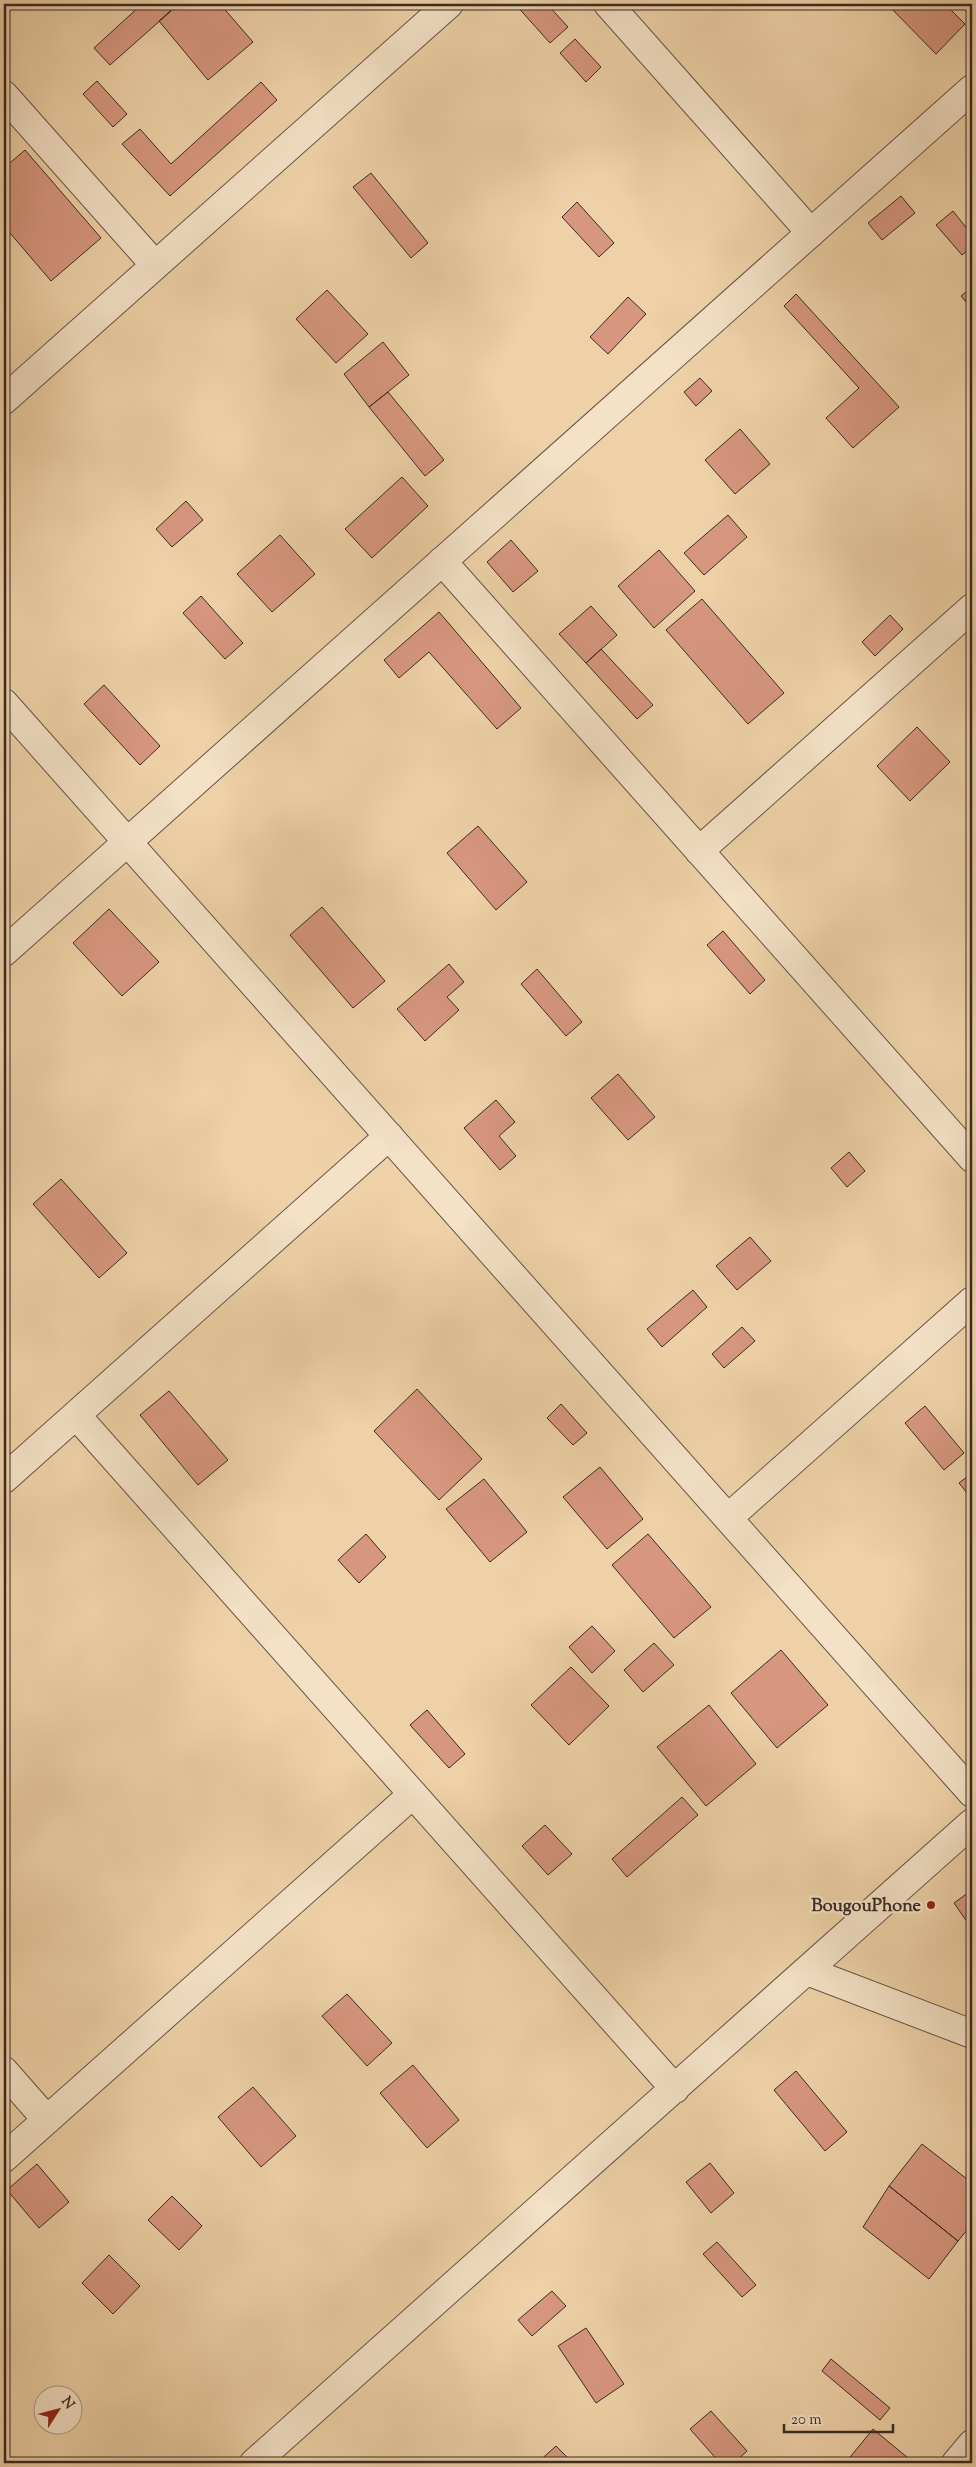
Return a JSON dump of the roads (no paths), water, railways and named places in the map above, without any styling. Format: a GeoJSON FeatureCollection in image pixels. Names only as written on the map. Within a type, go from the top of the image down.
{"type":"FeatureCollection","features":[{"type":"Feature","properties":{"kind":"street"},"geometry":{"type":"LineString","coordinates":[[4,400],[448,4]]}},
{"type":"Feature","properties":{"kind":"street"},"geometry":{"type":"LineString","coordinates":[[608,4],[811,233]]}},
{"type":"Feature","properties":{"kind":"street"},"geometry":{"type":"LineString","coordinates":[[4,952],[972,89]]}},
{"type":"Feature","properties":{"kind":"street"},"geometry":{"type":"LineString","coordinates":[[4,95],[155,265]]}},
{"type":"Feature","properties":{"kind":"street"},"geometry":{"type":"LineString","coordinates":[[442,562],[972,1158]]}},
{"type":"Feature","properties":{"kind":"street"},"geometry":{"type":"LineString","coordinates":[[699,852],[972,608]]}},
{"type":"Feature","properties":{"kind":"street"},"geometry":{"type":"LineString","coordinates":[[4,703],[972,1794]]}},
{"type":"Feature","properties":{"kind":"street"},"geometry":{"type":"LineString","coordinates":[[4,1479],[389,1136]]}},
{"type":"Feature","properties":{"kind":"street"},"geometry":{"type":"LineString","coordinates":[[728,1518],[972,1301]]}},
{"type":"Feature","properties":{"kind":"street"},"geometry":{"type":"LineString","coordinates":[[76,1415],[675,2089]]}},
{"type":"Feature","properties":{"kind":"street"},"geometry":{"type":"LineString","coordinates":[[4,2158],[412,1794]]}},
{"type":"Feature","properties":{"kind":"street"},"geometry":{"type":"LineString","coordinates":[[254,2463],[972,1823]]}},
{"type":"Feature","properties":{"kind":"street"},"geometry":{"type":"LineString","coordinates":[[807,1971],[972,2034]]}},
{"type":"Feature","properties":{"kind":"street"},"geometry":{"type":"LineString","coordinates":[[4,2071],[47,2120]]}},
{"type":"Feature","properties":{"kind":"street"},"geometry":{"type":"LineString","coordinates":[[956,2463],[972,2444]]}},
{"type":"Feature","properties":{"kind":"place","name":"BougouPhone"},"geometry":{"type":"Point","coordinates":[931,1905]}}]}
